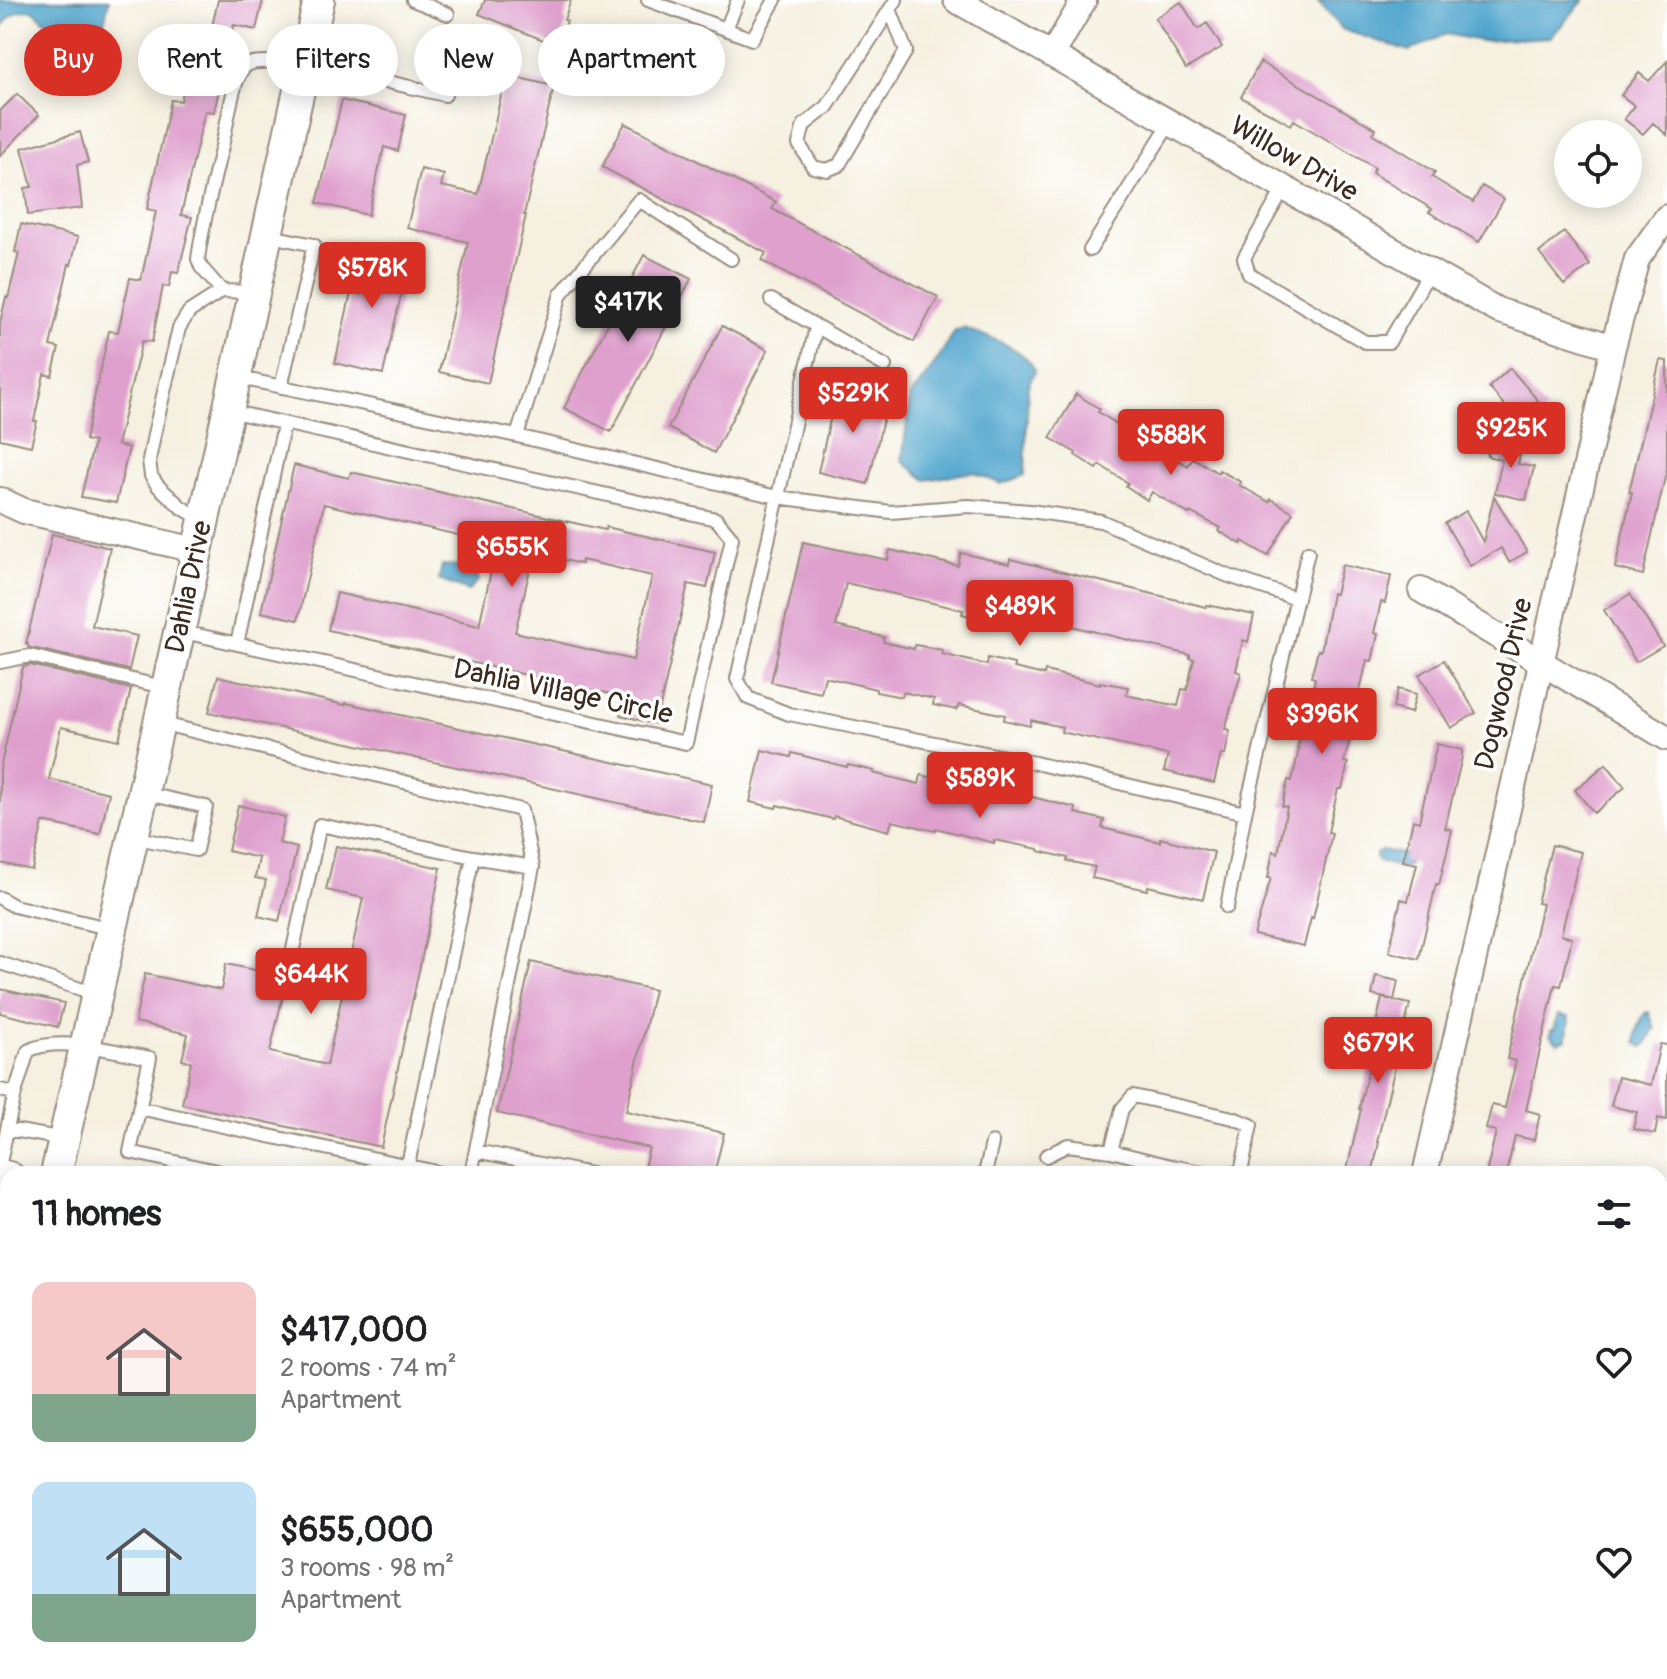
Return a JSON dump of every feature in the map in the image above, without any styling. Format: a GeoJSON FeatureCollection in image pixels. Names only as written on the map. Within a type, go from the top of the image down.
{"type":"FeatureCollection","features":[{"type":"Feature","properties":{"kind":"street","name":"Dahlia Drive"},"geometry":{"type":"LineString","coordinates":[[313,24],[319,0]]}},
{"type":"Feature","properties":{"kind":"street","name":"Willow Drive"},"geometry":{"type":"LineString","coordinates":[[956,0],[1497,310],[1613,347]]}},
{"type":"Feature","properties":{"kind":"street"},"geometry":{"type":"LineString","coordinates":[[1052,55],[1084,0]]}},
{"type":"Feature","properties":{"kind":"street","name":"Dahlia Drive"},"geometry":{"type":"LineString","coordinates":[[58,1166],[297,96]]}},
{"type":"Feature","properties":{"kind":"street","name":"Dogwood Drive"},"geometry":{"type":"LineString","coordinates":[[1427,1166],[1613,347],[1637,259],[1667,217]]}},
{"type":"Feature","properties":{"kind":"street"},"geometry":{"type":"LineString","coordinates":[[0,500],[24,511],[196,550]]}},
{"type":"Feature","properties":{"kind":"street"},"geometry":{"type":"LineString","coordinates":[[1421,590],[1667,738]]}},
{"type":"Feature","properties":{"kind":"lane"},"geometry":{"type":"LineString","coordinates":[[413,0],[448,14]]}},
{"type":"Feature","properties":{"kind":"lane"},"geometry":{"type":"LineString","coordinates":[[648,0],[682,6],[752,39],[775,0]]}},
{"type":"Feature","properties":{"kind":"lane"},"geometry":{"type":"LineString","coordinates":[[726,29],[738,0]]}},
{"type":"Feature","properties":{"kind":"lane"},"geometry":{"type":"LineString","coordinates":[[893,4],[906,51],[839,165],[827,170],[813,167],[799,144],[804,125],[827,107],[893,4]]}},
{"type":"Feature","properties":{"kind":"lane"},"geometry":{"type":"LineString","coordinates":[[222,291],[198,259],[237,80],[242,69],[251,63],[266,61]]}},
{"type":"Feature","properties":{"kind":"lane"},"geometry":{"type":"LineString","coordinates":[[1090,250],[1170,123]]}},
{"type":"Feature","properties":{"kind":"lane"},"geometry":{"type":"LineString","coordinates":[[1284,188],[1244,258],[1249,274],[1352,335],[1365,342],[1389,342],[1430,271]]}},
{"type":"Feature","properties":{"kind":"lane"},"geometry":{"type":"LineString","coordinates":[[517,436],[561,294],[639,200],[731,259]]}},
{"type":"Feature","properties":{"kind":"lane"},"geometry":{"type":"LineString","coordinates":[[266,235],[314,245],[281,387]]}},
{"type":"Feature","properties":{"kind":"lane"},"geometry":{"type":"LineString","coordinates":[[203,520],[181,507],[151,476],[149,460],[170,362],[179,328],[189,312],[222,291],[254,292]]}},
{"type":"Feature","properties":{"kind":"lane"},"geometry":{"type":"LineString","coordinates":[[771,300],[885,366]]}},
{"type":"Feature","properties":{"kind":"lane"},"geometry":{"type":"LineString","coordinates":[[816,327],[737,679],[748,698],[789,714],[1035,763],[1245,813]]}},
{"type":"Feature","properties":{"kind":"lane"},"geometry":{"type":"LineString","coordinates":[[235,377],[517,436],[777,497],[891,512],[968,506],[1101,521],[1226,575],[1297,599]]}},
{"type":"Feature","properties":{"kind":"lane","name":"Dahlia Village Circle"},"geometry":{"type":"LineString","coordinates":[[179,631],[686,743],[732,538],[716,519],[227,411]]}},
{"type":"Feature","properties":{"kind":"lane"},"geometry":{"type":"LineString","coordinates":[[237,644],[284,425]]}},
{"type":"Feature","properties":{"kind":"lane"},"geometry":{"type":"LineString","coordinates":[[1227,907],[1245,813],[1308,552]]}},
{"type":"Feature","properties":{"kind":"lane"},"geometry":{"type":"LineString","coordinates":[[0,662],[30,656],[167,688]]}},
{"type":"Feature","properties":{"kind":"lane"},"geometry":{"type":"LineString","coordinates":[[159,723],[521,810],[533,867],[473,1166]]}},
{"type":"Feature","properties":{"kind":"lane"},"geometry":{"type":"LineString","coordinates":[[133,837],[196,850],[200,836],[206,807],[143,793]]}},
{"type":"Feature","properties":{"kind":"lane"},"geometry":{"type":"LineString","coordinates":[[293,949],[320,825],[533,867]]}},
{"type":"Feature","properties":{"kind":"lane"},"geometry":{"type":"LineString","coordinates":[[407,1166],[473,857]]}},
{"type":"Feature","properties":{"kind":"lane"},"geometry":{"type":"LineString","coordinates":[[0,898],[14,906],[112,929]]}},
{"type":"Feature","properties":{"kind":"lane"},"geometry":{"type":"LineString","coordinates":[[0,963],[97,995]]}},
{"type":"Feature","properties":{"kind":"lane"},"geometry":{"type":"LineString","coordinates":[[0,1163],[15,1093],[28,1051],[38,1045],[85,1045],[150,1058],[130,1152],[194,1166]]}},
{"type":"Feature","properties":{"kind":"lane"},"geometry":{"type":"LineString","coordinates":[[0,1090],[15,1093]]}},
{"type":"Feature","properties":{"kind":"lane"},"geometry":{"type":"LineString","coordinates":[[1111,1151],[1122,1109],[1133,1096],[1233,1118],[1251,1125],[1242,1166]]}},
{"type":"Feature","properties":{"kind":"lane"},"geometry":{"type":"LineString","coordinates":[[139,1108],[376,1159],[395,1166]]}},
{"type":"Feature","properties":{"kind":"lane"},"geometry":{"type":"LineString","coordinates":[[7,1129],[64,1139]]}},
{"type":"Feature","properties":{"kind":"lane"},"geometry":{"type":"LineString","coordinates":[[987,1166],[992,1143]]}},
{"type":"Feature","properties":{"kind":"lane"},"geometry":{"type":"LineString","coordinates":[[1046,1156],[1068,1145],[1111,1151],[1171,1166]]}},
{"type":"Feature","properties":{"kind":"lane"},"geometry":{"type":"LineString","coordinates":[[476,1151],[551,1166]]}},
{"type":"Feature","properties":{"kind":"lane"},"geometry":{"type":"LineString","coordinates":[[372,1166],[376,1159]]}},
{"type":"Feature","properties":{"kind":"water"},"geometry":{"type":"Polygon","coordinates":[[[0,0],[109,0],[104,24],[49,24],[33,10],[14,14],[0,30],[0,0]]]}},
{"type":"Feature","properties":{"kind":"water"},"geometry":{"type":"Polygon","coordinates":[[[1317,0],[1584,0],[1551,37],[1481,41],[1446,34],[1409,51],[1343,30],[1317,0]]]}},
{"type":"Feature","properties":{"kind":"water"},"geometry":{"type":"Polygon","coordinates":[[[963,328],[1015,349],[1031,363],[1035,371],[1028,386],[1025,475],[1001,484],[973,472],[926,480],[902,461],[910,397],[955,331],[963,328]]]}},
{"type":"Feature","properties":{"kind":"water"},"geometry":{"type":"Polygon","coordinates":[[[442,565],[474,566],[479,580],[468,591],[439,580],[442,565]]]}},
{"type":"Feature","properties":{"kind":"water"},"geometry":{"type":"Polygon","coordinates":[[[1382,850],[1406,855],[1408,864],[1401,868],[1378,861],[1376,853],[1382,850]]]}},
{"type":"Feature","properties":{"kind":"water"},"geometry":{"type":"Polygon","coordinates":[[[1649,1012],[1655,1029],[1643,1047],[1636,1043],[1636,1035],[1643,1016],[1649,1012]]]}},
{"type":"Feature","properties":{"kind":"water"},"geometry":{"type":"Polygon","coordinates":[[[1558,1015],[1569,1017],[1567,1039],[1558,1043],[1550,1035],[1558,1015]]]}},
{"type":"Feature","properties":{"kind":"building"},"geometry":{"type":"Polygon","coordinates":[[[218,0],[263,0],[256,30],[250,29],[250,24],[213,24],[218,0]]]}},
{"type":"Feature","properties":{"kind":"building"},"geometry":{"type":"Polygon","coordinates":[[[485,0],[571,0],[564,20],[566,24],[538,24],[538,38],[522,31],[522,24],[504,24],[479,14],[485,0]]]}},
{"type":"Feature","properties":{"kind":"building"},"geometry":{"type":"Polygon","coordinates":[[[1181,2],[1198,29],[1207,23],[1222,47],[1186,69],[1155,18],[1181,2]]]}},
{"type":"Feature","properties":{"kind":"building"},"geometry":{"type":"Polygon","coordinates":[[[1667,61],[1667,135],[1653,123],[1643,134],[1642,120],[1624,119],[1635,106],[1621,95],[1639,73],[1649,81],[1667,61]]]}},
{"type":"Feature","properties":{"kind":"building"},"geometry":{"type":"Polygon","coordinates":[[[1260,62],[1376,129],[1373,134],[1435,172],[1432,177],[1473,202],[1482,186],[1504,199],[1479,242],[1372,173],[1375,168],[1294,120],[1291,125],[1241,97],[1260,62]]]}},
{"type":"Feature","properties":{"kind":"building"},"geometry":{"type":"Polygon","coordinates":[[[522,79],[538,82],[538,96],[552,96],[488,383],[439,372],[468,242],[407,228],[421,169],[444,175],[441,186],[478,194],[501,96],[522,96],[522,79]]]}},
{"type":"Feature","properties":{"kind":"building"},"geometry":{"type":"Polygon","coordinates":[[[17,94],[39,115],[0,156],[0,111],[17,94]]]}},
{"type":"Feature","properties":{"kind":"building"},"geometry":{"type":"Polygon","coordinates":[[[182,96],[218,96],[214,112],[205,111],[181,215],[192,217],[178,273],[172,272],[169,287],[163,286],[152,342],[142,341],[117,445],[129,448],[116,503],[81,497],[94,442],[85,440],[109,331],[118,332],[130,278],[141,280],[156,211],[147,209],[171,100],[181,101],[182,96]]]}},
{"type":"Feature","properties":{"kind":"building"},"geometry":{"type":"Polygon","coordinates":[[[342,100],[406,115],[398,151],[384,147],[368,215],[317,203],[342,100]]]}},
{"type":"Feature","properties":{"kind":"building"},"geometry":{"type":"Polygon","coordinates":[[[625,123],[776,202],[772,209],[938,297],[914,342],[762,261],[766,253],[602,167],[625,123]]]}},
{"type":"Feature","properties":{"kind":"building"},"geometry":{"type":"Polygon","coordinates":[[[80,132],[88,162],[77,165],[82,208],[28,215],[25,188],[32,187],[22,148],[80,132]]]}},
{"type":"Feature","properties":{"kind":"building"},"geometry":{"type":"Polygon","coordinates":[[[21,224],[78,237],[50,346],[59,348],[52,376],[44,374],[31,446],[0,439],[0,323],[19,253],[15,252],[21,224]]]}},
{"type":"Feature","properties":{"kind":"building"},"geometry":{"type":"Polygon","coordinates":[[[1564,232],[1590,265],[1564,285],[1539,253],[1564,232]]]}},
{"type":"Feature","properties":{"kind":"building"},"geometry":{"type":"Polygon","coordinates":[[[362,245],[410,256],[383,374],[335,363],[362,245]]]}},
{"type":"Feature","properties":{"kind":"building"},"geometry":{"type":"Polygon","coordinates":[[[644,255],[691,279],[611,432],[564,408],[644,255]]]}},
{"type":"Feature","properties":{"kind":"building"},"geometry":{"type":"Polygon","coordinates":[[[722,326],[768,350],[714,453],[668,428],[722,326]]]}},
{"type":"Feature","properties":{"kind":"building"},"geometry":{"type":"Polygon","coordinates":[[[1660,360],[1667,361],[1667,468],[1643,575],[1615,568],[1660,360]]]}},
{"type":"Feature","properties":{"kind":"building"},"geometry":{"type":"Polygon","coordinates":[[[1510,368],[1546,410],[1524,429],[1489,387],[1510,368]]]}},
{"type":"Feature","properties":{"kind":"building"},"geometry":{"type":"Polygon","coordinates":[[[838,386],[888,398],[868,484],[818,472],[838,386]]]}},
{"type":"Feature","properties":{"kind":"building"},"geometry":{"type":"Polygon","coordinates":[[[1076,394],[1100,409],[1098,412],[1125,429],[1127,424],[1188,466],[1193,458],[1241,482],[1239,485],[1269,502],[1271,499],[1293,512],[1268,556],[1242,541],[1241,544],[1219,531],[1221,528],[1152,492],[1147,500],[1100,465],[1097,469],[1050,438],[1076,394]]]}},
{"type":"Feature","properties":{"kind":"building"},"geometry":{"type":"Polygon","coordinates":[[[1491,439],[1522,446],[1518,464],[1534,467],[1526,500],[1495,493],[1502,460],[1487,456],[1491,439]]]}},
{"type":"Feature","properties":{"kind":"building"},"geometry":{"type":"Polygon","coordinates":[[[294,465],[349,478],[351,472],[715,552],[707,588],[688,584],[656,724],[620,715],[624,697],[328,630],[337,593],[479,626],[497,544],[324,504],[298,620],[261,612],[294,465]],[[534,553],[515,632],[633,660],[652,576],[582,560],[581,564],[534,553]]]}},
{"type":"Feature","properties":{"kind":"building"},"geometry":{"type":"Polygon","coordinates":[[[1494,496],[1527,552],[1509,562],[1501,548],[1470,566],[1445,523],[1466,511],[1483,542],[1494,496]]]}},
{"type":"Feature","properties":{"kind":"building"},"geometry":{"type":"Polygon","coordinates":[[[52,534],[110,548],[92,626],[137,636],[129,670],[28,647],[26,644],[52,534]]]}},
{"type":"Feature","properties":{"kind":"building"},"geometry":{"type":"Polygon","coordinates":[[[803,542],[888,560],[890,550],[958,566],[961,553],[1009,564],[1010,559],[1206,607],[1254,615],[1248,642],[1243,640],[1236,671],[1241,673],[1225,729],[1230,730],[1225,755],[1221,754],[1214,783],[1164,771],[1168,755],[1061,732],[1062,727],[1031,720],[1030,726],[1004,720],[1005,715],[959,705],[957,710],[933,705],[934,699],[903,692],[902,697],[876,692],[876,689],[825,677],[821,693],[771,682],[803,542]],[[846,583],[836,626],[884,637],[883,642],[914,649],[915,645],[943,650],[942,654],[987,665],[988,658],[1044,675],[1045,671],[1128,687],[1126,695],[1178,706],[1182,689],[1187,690],[1194,659],[1190,655],[982,604],[978,618],[962,614],[963,610],[846,583]]]}},
{"type":"Feature","properties":{"kind":"building"},"geometry":{"type":"Polygon","coordinates":[[[1342,565],[1391,576],[1374,633],[1378,634],[1372,661],[1367,660],[1357,704],[1362,705],[1344,762],[1348,763],[1342,789],[1338,789],[1328,832],[1332,833],[1304,946],[1254,935],[1271,878],[1268,878],[1273,851],[1278,853],[1287,807],[1282,806],[1288,780],[1292,781],[1315,678],[1311,677],[1318,650],[1321,651],[1332,593],[1335,594],[1342,565]]]}},
{"type":"Feature","properties":{"kind":"building"},"geometry":{"type":"Polygon","coordinates":[[[1630,594],[1663,646],[1636,662],[1604,610],[1630,594]]]}},
{"type":"Feature","properties":{"kind":"building"},"geometry":{"type":"Polygon","coordinates":[[[1444,660],[1476,713],[1451,728],[1419,675],[1444,660]]]}},
{"type":"Feature","properties":{"kind":"building"},"geometry":{"type":"Polygon","coordinates":[[[30,665],[131,689],[119,740],[61,727],[49,779],[109,793],[100,834],[43,822],[32,870],[0,863],[0,769],[23,667],[30,665]]]}},
{"type":"Feature","properties":{"kind":"building"},"geometry":{"type":"Polygon","coordinates":[[[218,676],[712,784],[704,822],[209,712],[218,676]]]}},
{"type":"Feature","properties":{"kind":"building"},"geometry":{"type":"Polygon","coordinates":[[[1398,689],[1416,694],[1411,713],[1393,708],[1398,689]]]}},
{"type":"Feature","properties":{"kind":"building"},"geometry":{"type":"Polygon","coordinates":[[[1437,744],[1462,750],[1462,757],[1445,828],[1452,830],[1419,959],[1389,952],[1401,899],[1408,901],[1417,864],[1403,861],[1413,820],[1419,822],[1437,744]]]}},
{"type":"Feature","properties":{"kind":"building"},"geometry":{"type":"Polygon","coordinates":[[[762,750],[848,765],[919,784],[921,775],[1007,795],[1008,791],[1076,808],[1075,813],[1104,820],[1102,828],[1214,852],[1203,899],[1148,886],[1147,890],[1092,878],[1095,867],[1067,861],[1068,858],[1039,849],[994,840],[994,843],[936,828],[936,831],[892,821],[889,831],[834,816],[833,819],[777,805],[776,808],[750,802],[762,750]]]}},
{"type":"Feature","properties":{"kind":"building"},"geometry":{"type":"Polygon","coordinates":[[[1606,764],[1625,787],[1594,813],[1575,790],[1606,764]]]}},
{"type":"Feature","properties":{"kind":"building"},"geometry":{"type":"Polygon","coordinates":[[[238,805],[285,817],[279,843],[297,848],[279,921],[258,916],[266,880],[255,878],[259,858],[228,851],[238,805]]]}},
{"type":"Feature","properties":{"kind":"building"},"geometry":{"type":"Polygon","coordinates":[[[1552,845],[1581,852],[1561,935],[1572,938],[1561,986],[1555,985],[1526,1110],[1540,1114],[1534,1140],[1515,1136],[1508,1166],[1488,1166],[1496,1131],[1486,1129],[1492,1105],[1505,1108],[1516,1061],[1507,1059],[1542,904],[1537,903],[1552,845]]]}},
{"type":"Feature","properties":{"kind":"building"},"geometry":{"type":"Polygon","coordinates":[[[336,846],[441,868],[381,1147],[182,1104],[191,1062],[182,1060],[188,1034],[135,1022],[145,974],[221,990],[226,964],[287,977],[270,1052],[327,1065],[363,898],[326,890],[336,846]]]}},
{"type":"Feature","properties":{"kind":"building"},"geometry":{"type":"Polygon","coordinates":[[[531,962],[654,990],[626,1111],[724,1133],[716,1166],[644,1166],[649,1148],[497,1113],[531,962]]]}},
{"type":"Feature","properties":{"kind":"building"},"geometry":{"type":"Polygon","coordinates":[[[1376,976],[1398,981],[1394,1000],[1372,995],[1376,976]]]}},
{"type":"Feature","properties":{"kind":"building"},"geometry":{"type":"Polygon","coordinates":[[[0,989],[64,1003],[58,1027],[0,1013],[0,989]]]}},
{"type":"Feature","properties":{"kind":"building"},"geometry":{"type":"Polygon","coordinates":[[[1382,998],[1410,1004],[1374,1166],[1348,1166],[1377,1032],[1374,1032],[1382,998]]]}},
{"type":"Feature","properties":{"kind":"building"},"geometry":{"type":"Polygon","coordinates":[[[1660,1044],[1667,1045],[1667,1120],[1658,1118],[1655,1134],[1633,1129],[1637,1112],[1611,1106],[1618,1077],[1651,1085],[1660,1044]]]}}]}
